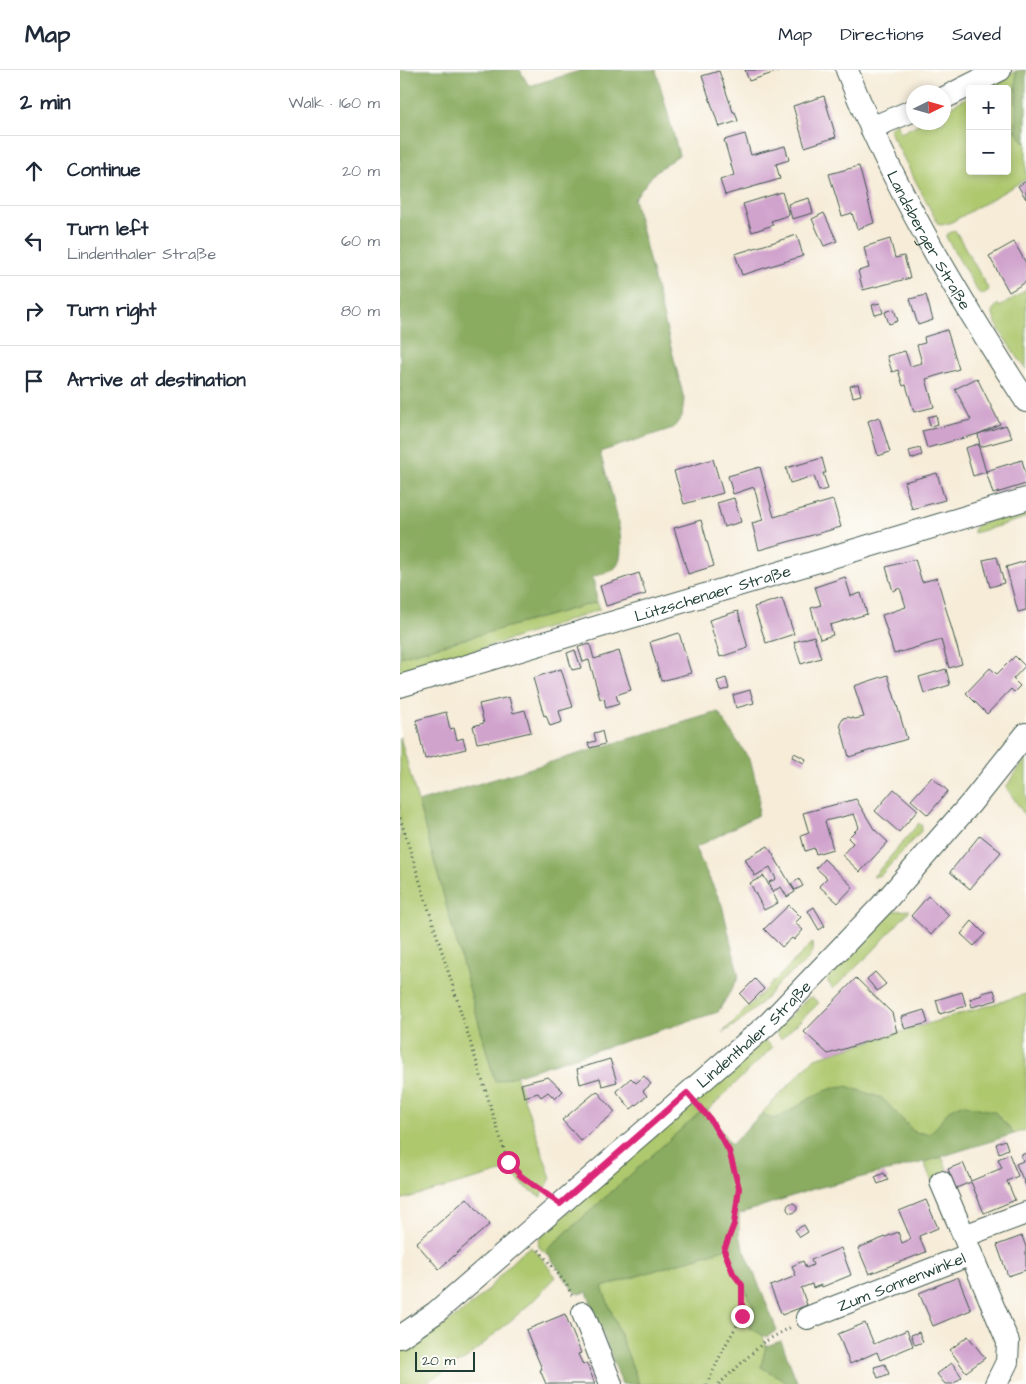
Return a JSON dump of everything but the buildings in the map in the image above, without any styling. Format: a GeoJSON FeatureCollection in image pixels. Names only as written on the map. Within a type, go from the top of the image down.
{"type":"FeatureCollection","features":[{"type":"Feature","properties":{"kind":"street","name":"Landsberger Straße"},"geometry":{"type":"LineString","coordinates":[[847,70],[871,128],[903,194],[989,343],[1026,401]]}},
{"type":"Feature","properties":{"kind":"street"},"geometry":{"type":"LineString","coordinates":[[951,94],[1000,70]]}},
{"type":"Feature","properties":{"kind":"street"},"geometry":{"type":"LineString","coordinates":[[871,128],[906,113]]}},
{"type":"Feature","properties":{"kind":"street","name":"Lützschenaer Straße"},"geometry":{"type":"LineString","coordinates":[[400,686],[1026,499]]}},
{"type":"Feature","properties":{"kind":"street","name":"Lindenthaler Straße"},"geometry":{"type":"LineString","coordinates":[[400,1337],[435,1313],[769,1023],[882,906],[971,803],[1026,734]]}},
{"type":"Feature","properties":{"kind":"street"},"geometry":{"type":"LineString","coordinates":[[941,1182],[1008,1342],[1007,1362],[996,1384]]}},
{"type":"Feature","properties":{"kind":"street","name":"Zum Sonnenwinkel"},"geometry":{"type":"LineString","coordinates":[[807,1318],[967,1245],[1026,1213]]}},
{"type":"Feature","properties":{"kind":"street"},"geometry":{"type":"LineString","coordinates":[[583,1314],[611,1384]]}},
{"type":"Feature","properties":{"kind":"path"},"geometry":{"type":"LineString","coordinates":[[400,818],[508,1162],[521,1176],[560,1204]]}},
{"type":"Feature","properties":{"kind":"path"},"geometry":{"type":"LineString","coordinates":[[687,1093],[710,1119],[729,1151],[739,1188],[734,1224],[724,1250],[733,1273],[742,1285],[742,1316],[707,1384]]}},
{"type":"Feature","properties":{"kind":"path"},"geometry":{"type":"LineString","coordinates":[[525,1234],[566,1284],[583,1314]]}},
{"type":"Feature","properties":{"kind":"path"},"geometry":{"type":"LineString","coordinates":[[719,1384],[764,1342],[807,1318]]}},
{"type":"Feature","properties":{"kind":"green space"},"geometry":{"type":"Polygon","coordinates":[[[400,70],[520,70],[529,86],[583,70],[656,70],[679,155],[655,172],[634,199],[684,399],[682,417],[673,428],[600,452],[612,494],[621,546],[620,559],[615,568],[593,577],[597,602],[400,657],[400,70]]]}},
{"type":"Feature","properties":{"kind":"green space"},"geometry":{"type":"Polygon","coordinates":[[[1026,70],[1026,144],[1016,131],[1016,71],[1026,70]]]}},
{"type":"Feature","properties":{"kind":"green space"},"geometry":{"type":"Polygon","coordinates":[[[1016,71],[1016,131],[1026,144],[1026,179],[950,223],[938,224],[889,130],[896,122],[901,133],[907,130],[951,130],[951,106],[966,98],[966,175],[1011,175],[1011,85],[991,85],[1016,71]]]}},
{"type":"Feature","properties":{"kind":"green space"},"geometry":{"type":"Polygon","coordinates":[[[955,230],[989,290],[982,295],[978,292],[946,237],[946,235],[955,230]]]}},
{"type":"Feature","properties":{"kind":"green space"},"geometry":{"type":"Polygon","coordinates":[[[1026,290],[1026,369],[1011,349],[992,311],[998,304],[1000,307],[1026,290]]]}},
{"type":"Feature","properties":{"kind":"green space"},"geometry":{"type":"Polygon","coordinates":[[[1026,509],[1026,518],[974,533],[977,525],[1026,509]]]}},
{"type":"Feature","properties":{"kind":"green space"},"geometry":{"type":"Polygon","coordinates":[[[597,602],[600,609],[556,625],[400,674],[400,657],[597,602]]]}},
{"type":"Feature","properties":{"kind":"green space"},"geometry":{"type":"Polygon","coordinates":[[[718,712],[751,762],[759,796],[758,815],[695,848],[722,905],[739,977],[718,1012],[495,1082],[418,802],[718,712]]]}},
{"type":"Feature","properties":{"kind":"green space"},"geometry":{"type":"Polygon","coordinates":[[[400,737],[495,1082],[516,1075],[551,1178],[541,1197],[524,1186],[511,1172],[505,1171],[400,1200],[400,737]]]}},
{"type":"Feature","properties":{"kind":"green space"},"geometry":{"type":"Polygon","coordinates":[[[1026,759],[1026,817],[1006,787],[1026,759]]]}},
{"type":"Feature","properties":{"kind":"green space"},"geometry":{"type":"Polygon","coordinates":[[[919,823],[922,826],[921,831],[881,875],[873,877],[919,823]]]}},
{"type":"Feature","properties":{"kind":"green space"},"geometry":{"type":"Polygon","coordinates":[[[910,910],[873,951],[833,989],[828,982],[828,977],[891,911],[910,910]]]}},
{"type":"Feature","properties":{"kind":"green space"},"geometry":{"type":"Polygon","coordinates":[[[812,943],[811,955],[803,964],[780,982],[751,1012],[722,1033],[812,943]]]}},
{"type":"Feature","properties":{"kind":"green space"},"geometry":{"type":"Polygon","coordinates":[[[1026,994],[1026,1130],[1014,1134],[995,1112],[979,1109],[948,1111],[929,1134],[914,1132],[882,1098],[846,1086],[835,1087],[806,1101],[779,1118],[772,1119],[762,1113],[815,1058],[1026,994]]]}},
{"type":"Feature","properties":{"kind":"green space"},"geometry":{"type":"Polygon","coordinates":[[[812,997],[819,1003],[781,1039],[776,1030],[808,998],[812,997]]]}},
{"type":"Feature","properties":{"kind":"green space"},"geometry":{"type":"Polygon","coordinates":[[[764,1040],[773,1047],[706,1112],[704,1111],[695,1101],[764,1040]]]}},
{"type":"Feature","properties":{"kind":"green space"},"geometry":{"type":"Polygon","coordinates":[[[846,1086],[882,1098],[914,1132],[929,1134],[948,1111],[961,1104],[995,1112],[1014,1134],[924,1162],[813,1189],[739,1214],[739,1236],[777,1330],[767,1337],[749,1328],[754,1309],[727,1248],[602,1287],[639,1384],[622,1384],[587,1292],[579,1294],[575,1292],[547,1253],[548,1249],[699,1113],[707,1110],[731,1145],[762,1113],[772,1119],[776,1118],[819,1094],[830,1089],[846,1086]]]}},
{"type":"Feature","properties":{"kind":"green space"},"geometry":{"type":"Polygon","coordinates":[[[692,1105],[700,1113],[552,1245],[547,1253],[541,1249],[538,1244],[539,1239],[585,1196],[692,1105]]]}},
{"type":"Feature","properties":{"kind":"green space"},"geometry":{"type":"Polygon","coordinates":[[[942,1157],[949,1173],[941,1176],[947,1219],[924,1162],[942,1157]]]}},
{"type":"Feature","properties":{"kind":"green space"},"geometry":{"type":"Polygon","coordinates":[[[530,1247],[537,1252],[556,1277],[531,1303],[466,1359],[423,1384],[400,1384],[400,1353],[449,1322],[483,1295],[515,1259],[530,1247]]]}},
{"type":"Feature","properties":{"kind":"green space"},"geometry":{"type":"Polygon","coordinates":[[[727,1248],[754,1309],[749,1328],[762,1333],[766,1346],[761,1367],[785,1380],[786,1384],[639,1384],[602,1287],[727,1248]]]}},
{"type":"Feature","properties":{"kind":"green space"},"geometry":{"type":"Polygon","coordinates":[[[781,1341],[798,1384],[786,1384],[784,1380],[761,1367],[766,1346],[781,1341]]]}},
{"type":"Feature","properties":{"kind":"route"},"geometry":{"type":"LineString","coordinates":[[508,1162],[521,1176],[560,1204],[687,1093],[710,1119],[729,1151],[739,1188],[734,1224],[724,1250],[733,1273],[742,1285],[742,1316]]}}]}
